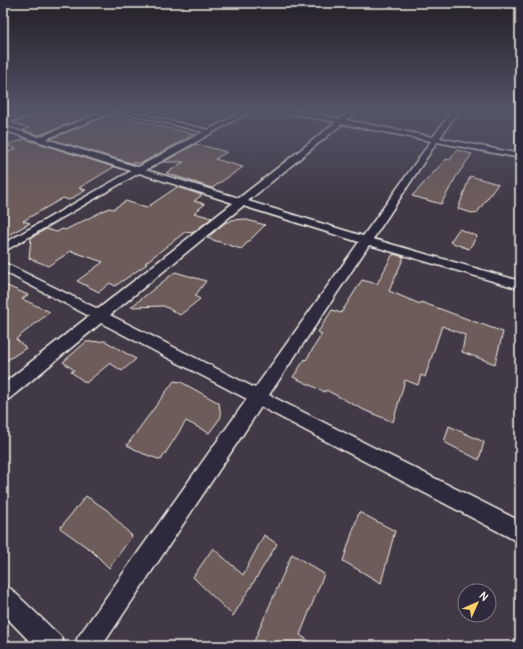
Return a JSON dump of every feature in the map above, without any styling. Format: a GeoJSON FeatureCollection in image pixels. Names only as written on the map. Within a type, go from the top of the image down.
{"type":"FeatureCollection","features":[{"type":"Feature","properties":{"kind":"street"},"geometry":{"type":"LineString","coordinates":[[47,141],[137,171],[366,241],[520,285]]}},
{"type":"Feature","properties":{"kind":"street"},"geometry":{"type":"LineString","coordinates":[[3,249],[137,171],[193,141]]}},
{"type":"Feature","properties":{"kind":"street"},"geometry":{"type":"LineString","coordinates":[[3,394],[316,141]]}},
{"type":"Feature","properties":{"kind":"street"},"geometry":{"type":"LineString","coordinates":[[87,646],[434,141]]}},
{"type":"Feature","properties":{"kind":"street"},"geometry":{"type":"LineString","coordinates":[[442,141],[520,156]]}},
{"type":"Feature","properties":{"kind":"street"},"geometry":{"type":"LineString","coordinates":[[3,266],[520,532]]}},
{"type":"Feature","properties":{"kind":"street"},"geometry":{"type":"LineString","coordinates":[[3,597],[52,646]]}},
{"type":"Feature","properties":{"kind":"building"},"geometry":{"type":"Polygon","coordinates":[[[18,141],[32,141],[114,167],[79,188],[86,190],[69,200],[63,198],[23,221],[30,223],[3,238],[3,154],[16,149],[6,145],[18,141]]]}},
{"type":"Feature","properties":{"kind":"building"},"geometry":{"type":"Polygon","coordinates":[[[58,141],[181,141],[142,163],[131,163],[58,141]]]}},
{"type":"Feature","properties":{"kind":"building"},"geometry":{"type":"Polygon","coordinates":[[[196,144],[227,152],[215,159],[243,167],[212,188],[166,173],[184,162],[163,162],[196,144]]]}},
{"type":"Feature","properties":{"kind":"building"},"geometry":{"type":"Polygon","coordinates":[[[457,150],[472,154],[456,177],[441,204],[412,196],[446,159],[450,160],[457,150]]]}},
{"type":"Feature","properties":{"kind":"building"},"geometry":{"type":"Polygon","coordinates":[[[470,176],[498,184],[476,214],[458,209],[470,176]]]}},
{"type":"Feature","properties":{"kind":"building"},"geometry":{"type":"Polygon","coordinates":[[[177,187],[202,195],[194,201],[205,204],[194,213],[212,218],[192,233],[185,232],[145,263],[147,264],[115,286],[110,283],[99,292],[77,281],[103,262],[71,251],[48,266],[29,258],[31,238],[46,229],[57,232],[62,229],[65,230],[109,208],[113,209],[126,201],[146,208],[177,187]]]}},
{"type":"Feature","properties":{"kind":"building"},"geometry":{"type":"Polygon","coordinates":[[[243,219],[265,225],[241,249],[207,238],[226,222],[243,219]]]}},
{"type":"Feature","properties":{"kind":"building"},"geometry":{"type":"Polygon","coordinates":[[[459,229],[477,236],[469,249],[450,242],[459,229]]]}},
{"type":"Feature","properties":{"kind":"building"},"geometry":{"type":"Polygon","coordinates":[[[393,254],[404,257],[389,291],[420,304],[421,302],[503,332],[495,364],[462,352],[465,335],[442,326],[425,377],[421,375],[418,385],[405,380],[393,422],[364,410],[326,390],[325,392],[293,377],[305,359],[306,360],[322,334],[318,332],[332,310],[341,313],[362,280],[377,284],[393,254]]]}},
{"type":"Feature","properties":{"kind":"building"},"geometry":{"type":"Polygon","coordinates":[[[175,272],[206,281],[195,296],[200,299],[180,315],[164,306],[131,307],[175,272]]]}},
{"type":"Feature","properties":{"kind":"building"},"geometry":{"type":"Polygon","coordinates":[[[3,284],[28,295],[22,299],[50,312],[16,339],[26,348],[3,363],[3,284]]]}},
{"type":"Feature","properties":{"kind":"building"},"geometry":{"type":"Polygon","coordinates":[[[105,341],[136,359],[122,371],[110,363],[86,383],[71,372],[74,370],[63,362],[86,342],[105,341]]]}},
{"type":"Feature","properties":{"kind":"building"},"geometry":{"type":"Polygon","coordinates":[[[174,381],[181,382],[219,403],[221,417],[209,433],[186,421],[161,460],[144,454],[127,445],[174,381]]]}},
{"type":"Feature","properties":{"kind":"building"},"geometry":{"type":"Polygon","coordinates":[[[449,426],[484,442],[479,460],[444,442],[449,426]]]}},
{"type":"Feature","properties":{"kind":"building"},"geometry":{"type":"Polygon","coordinates":[[[86,496],[107,510],[132,536],[109,568],[92,551],[60,528],[86,496]]]}},
{"type":"Feature","properties":{"kind":"building"},"geometry":{"type":"Polygon","coordinates":[[[359,512],[395,531],[381,583],[343,561],[359,512]]]}},
{"type":"Feature","properties":{"kind":"building"},"geometry":{"type":"Polygon","coordinates":[[[264,535],[277,544],[233,616],[193,577],[213,548],[243,575],[264,535]]]}},
{"type":"Feature","properties":{"kind":"building"},"geometry":{"type":"Polygon","coordinates":[[[292,554],[324,574],[300,635],[316,646],[252,646],[292,554]]]}}]}
